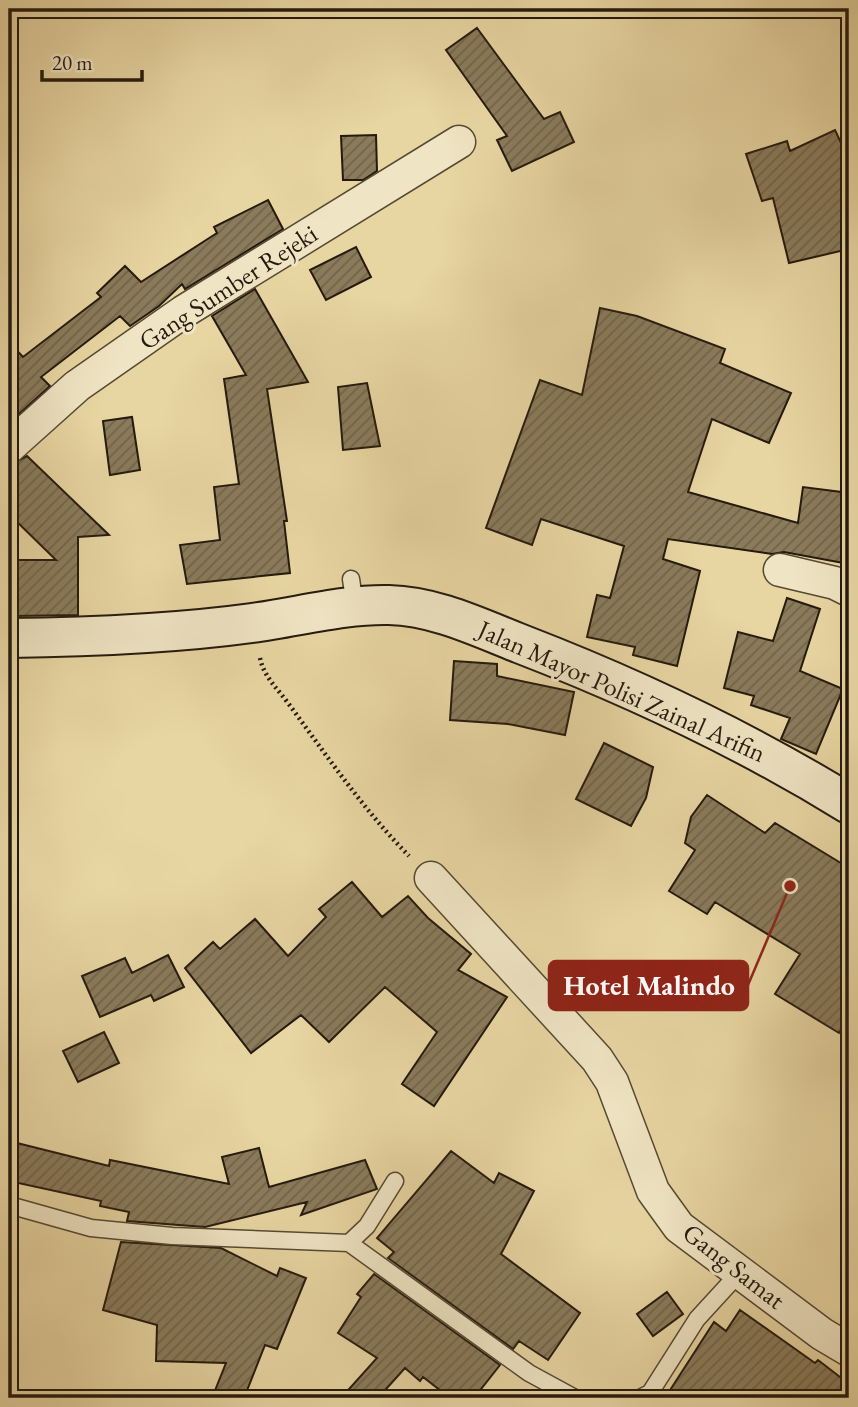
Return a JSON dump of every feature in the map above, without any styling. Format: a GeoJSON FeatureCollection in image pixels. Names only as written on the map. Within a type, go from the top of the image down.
{"type":"FeatureCollection","features":[{"type":"Feature","properties":{"kind":"main road","name":"Jalan Mayor Polisi Zainal Arifin"},"geometry":{"type":"LineString","coordinates":[[9,638],[94,637],[251,623],[353,592],[391,605],[433,611],[575,665],[645,695],[777,759],[849,804]]}},
{"type":"Feature","properties":{"kind":"street","name":"Gang Sumber Rejeki"},"geometry":{"type":"LineString","coordinates":[[9,447],[77,387],[183,312],[459,142]]}},
{"type":"Feature","properties":{"kind":"street"},"geometry":{"type":"LineString","coordinates":[[780,570],[835,583],[849,590]]}},
{"type":"Feature","properties":{"kind":"street","name":"Gang Samat"},"geometry":{"type":"LineString","coordinates":[[431,878],[597,1059],[612,1082],[653,1191],[680,1227],[822,1334],[849,1350]]}},
{"type":"Feature","properties":{"kind":"lane"},"geometry":{"type":"LineString","coordinates":[[349,1243],[367,1226],[395,1181]]}},
{"type":"Feature","properties":{"kind":"lane"},"geometry":{"type":"LineString","coordinates":[[9,1205],[91,1228],[172,1236],[349,1243],[529,1373],[575,1398]]}},
{"type":"Feature","properties":{"kind":"lane"},"geometry":{"type":"LineString","coordinates":[[640,1398],[650,1393],[697,1319],[740,1272]]}},
{"type":"Feature","properties":{"kind":"path"},"geometry":{"type":"LineString","coordinates":[[251,623],[263,673],[363,807],[431,878]]}},
{"type":"Feature","properties":{"kind":"building"},"geometry":{"type":"Polygon","coordinates":[[[477,28],[544,119],[560,112],[574,142],[512,171],[497,140],[507,136],[446,50],[477,28]]]}},
{"type":"Feature","properties":{"kind":"building"},"geometry":{"type":"Polygon","coordinates":[[[835,130],[849,160],[849,249],[789,263],[773,198],[762,201],[746,154],[787,141],[790,151],[835,130]]]}},
{"type":"Feature","properties":{"kind":"building"},"geometry":{"type":"Polygon","coordinates":[[[376,135],[377,171],[363,180],[343,180],[341,136],[376,135]]]}},
{"type":"Feature","properties":{"kind":"building"},"geometry":{"type":"Polygon","coordinates":[[[268,200],[283,229],[185,289],[182,284],[159,306],[130,326],[120,316],[41,377],[50,386],[9,423],[9,342],[23,357],[101,297],[97,293],[125,266],[141,282],[217,233],[214,227],[268,200]]]}},
{"type":"Feature","properties":{"kind":"building"},"geometry":{"type":"Polygon","coordinates":[[[356,247],[371,277],[326,300],[310,270],[356,247]]]}},
{"type":"Feature","properties":{"kind":"building"},"geometry":{"type":"Polygon","coordinates":[[[255,289],[308,382],[267,389],[287,521],[284,521],[290,573],[187,584],[180,545],[220,540],[214,487],[239,484],[224,379],[246,375],[212,316],[255,289]]]}},
{"type":"Feature","properties":{"kind":"building"},"geometry":{"type":"Polygon","coordinates":[[[600,308],[637,316],[725,349],[720,363],[791,393],[769,443],[712,419],[688,492],[798,523],[803,487],[849,493],[849,564],[784,552],[772,554],[668,539],[663,559],[700,571],[677,666],[633,655],[635,647],[587,637],[597,595],[610,598],[624,546],[541,519],[532,545],[486,528],[540,380],[582,395],[600,308]]]}},
{"type":"Feature","properties":{"kind":"building"},"geometry":{"type":"Polygon","coordinates":[[[367,383],[380,446],[343,450],[338,387],[367,383]]]}},
{"type":"Feature","properties":{"kind":"building"},"geometry":{"type":"Polygon","coordinates":[[[132,417],[140,470],[110,475],[103,421],[132,417]]]}},
{"type":"Feature","properties":{"kind":"building"},"geometry":{"type":"Polygon","coordinates":[[[27,456],[109,535],[78,537],[78,615],[14,616],[14,560],[56,560],[9,514],[9,465],[27,456]]]}},
{"type":"Feature","properties":{"kind":"building"},"geometry":{"type":"Polygon","coordinates":[[[787,598],[820,609],[800,671],[843,689],[816,754],[781,739],[790,718],[751,705],[754,696],[724,688],[738,632],[773,641],[787,598]]]}},
{"type":"Feature","properties":{"kind":"building"},"geometry":{"type":"Polygon","coordinates":[[[454,661],[497,664],[497,676],[574,692],[565,735],[508,724],[450,720],[454,661]]]}},
{"type":"Feature","properties":{"kind":"building"},"geometry":{"type":"Polygon","coordinates":[[[604,743],[653,767],[646,798],[631,826],[576,799],[604,743]]]}},
{"type":"Feature","properties":{"kind":"building"},"geometry":{"type":"Polygon","coordinates":[[[707,795],[765,833],[775,823],[849,868],[849,1017],[839,1033],[775,994],[800,954],[715,902],[707,914],[669,891],[695,850],[685,843],[691,817],[707,795]]]}},
{"type":"Feature","properties":{"kind":"building"},"geometry":{"type":"Polygon","coordinates":[[[352,882],[382,917],[408,896],[428,918],[471,954],[458,970],[507,997],[434,1106],[402,1084],[437,1032],[385,987],[329,1042],[301,1015],[251,1053],[185,968],[213,942],[220,949],[255,919],[288,956],[326,917],[319,909],[352,882]]]}},
{"type":"Feature","properties":{"kind":"building"},"geometry":{"type":"Polygon","coordinates":[[[168,955],[184,987],[154,1001],[151,995],[100,1017],[82,976],[125,958],[132,973],[168,955]]]}},
{"type":"Feature","properties":{"kind":"building"},"geometry":{"type":"Polygon","coordinates":[[[104,1032],[119,1063],[78,1082],[63,1051],[104,1032]]]}},
{"type":"Feature","properties":{"kind":"building"},"geometry":{"type":"Polygon","coordinates":[[[9,1141],[109,1166],[110,1160],[229,1184],[222,1157],[259,1148],[269,1187],[365,1160],[377,1189],[301,1215],[307,1202],[205,1227],[127,1221],[129,1212],[100,1206],[101,1201],[9,1181],[9,1141]]]}},
{"type":"Feature","properties":{"kind":"building"},"geometry":{"type":"Polygon","coordinates":[[[451,1151],[494,1183],[499,1173],[534,1191],[501,1254],[580,1313],[548,1360],[519,1341],[513,1349],[388,1258],[394,1252],[377,1238],[451,1151]]]}},
{"type":"Feature","properties":{"kind":"building"},"geometry":{"type":"Polygon","coordinates":[[[121,1242],[221,1248],[277,1276],[280,1268],[306,1278],[277,1349],[265,1345],[244,1398],[212,1398],[226,1363],[156,1361],[157,1325],[103,1310],[121,1242]]]}},
{"type":"Feature","properties":{"kind":"building"},"geometry":{"type":"Polygon","coordinates":[[[374,1274],[500,1365],[474,1398],[450,1398],[423,1377],[420,1381],[405,1368],[378,1398],[341,1398],[377,1358],[338,1333],[361,1297],[357,1294],[374,1274]]]}},
{"type":"Feature","properties":{"kind":"building"},"geometry":{"type":"Polygon","coordinates":[[[667,1292],[683,1314],[653,1336],[637,1314],[667,1292]]]}},
{"type":"Feature","properties":{"kind":"building"},"geometry":{"type":"Polygon","coordinates":[[[740,1310],[815,1363],[818,1360],[849,1384],[849,1398],[665,1398],[714,1322],[726,1331],[740,1310]]]}},
{"type":"Feature","properties":{"kind":"place","name":"Hotel Malindo"},"geometry":{"type":"Point","coordinates":[790,886]}}]}
